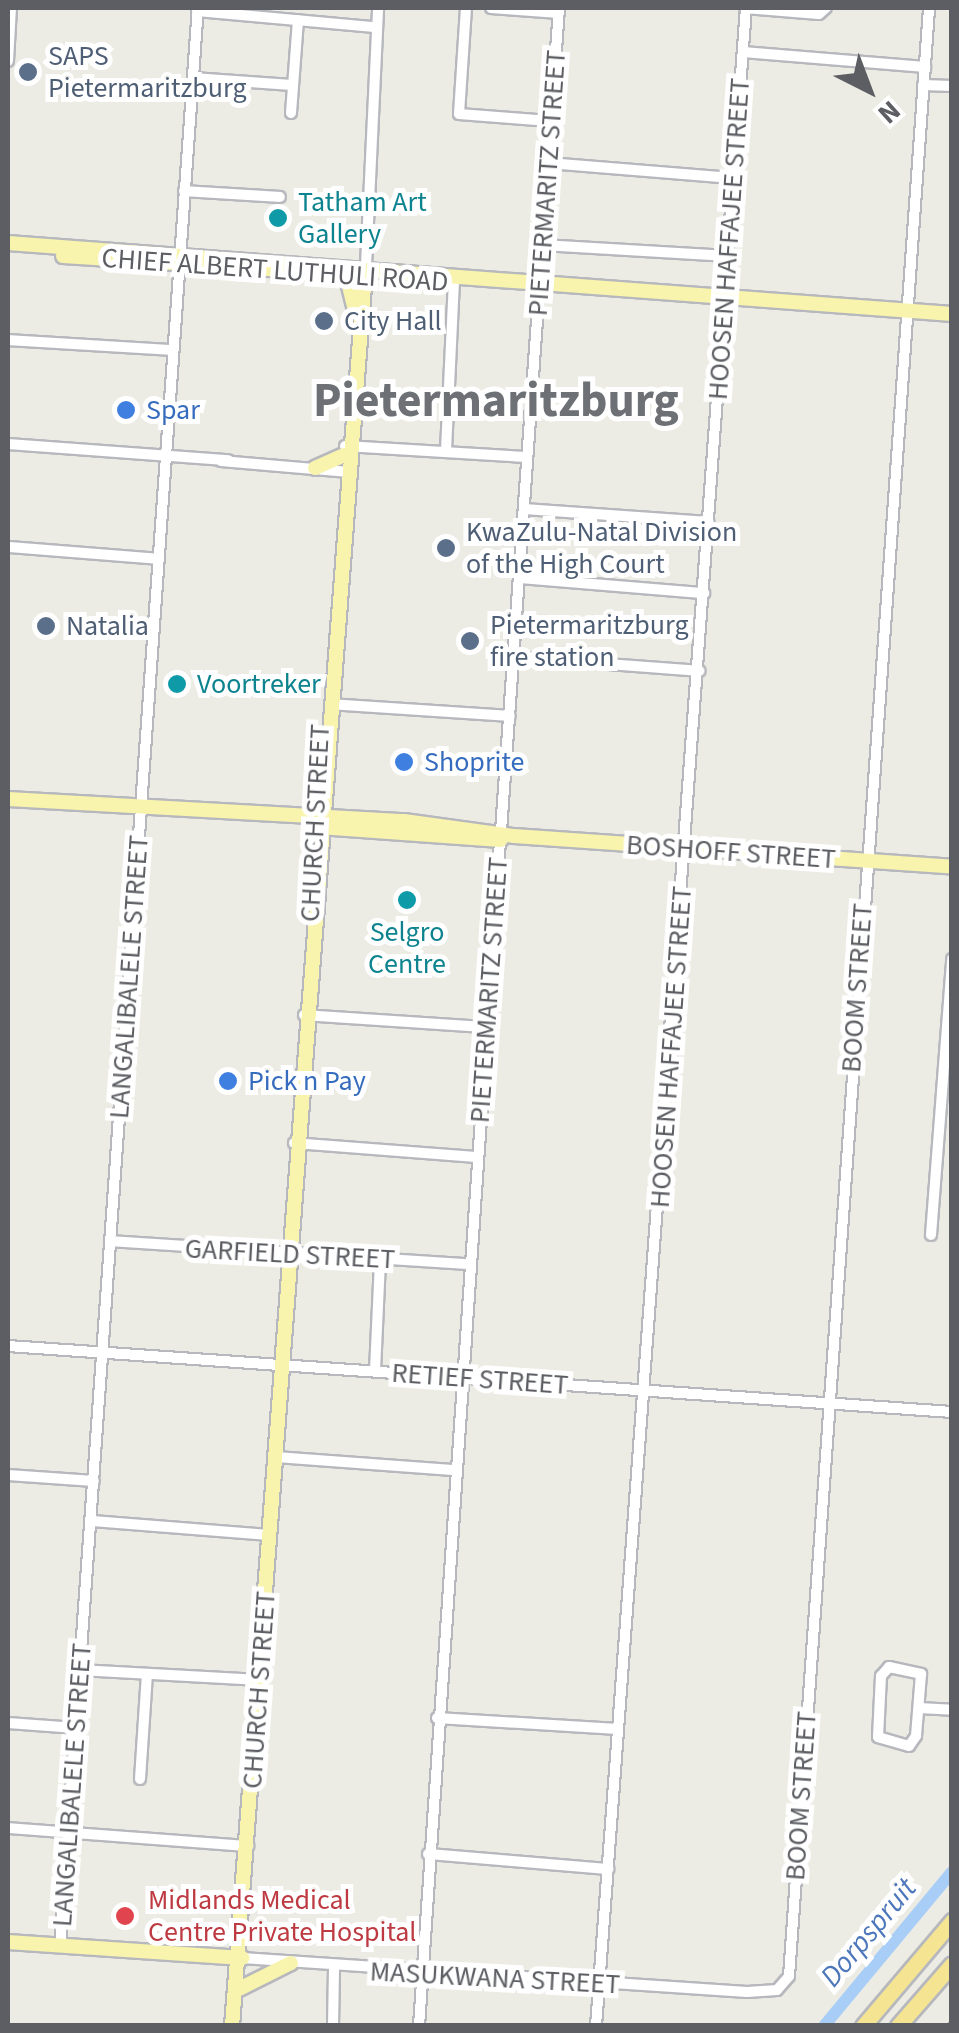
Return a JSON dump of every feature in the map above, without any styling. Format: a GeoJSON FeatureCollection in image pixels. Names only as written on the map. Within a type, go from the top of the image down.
{"type":"FeatureCollection","features":[{"type":"Feature","properties":{"kind":"highway"},"geometry":{"type":"LineString","coordinates":[[863,2026],[952,1921]]}},
{"type":"Feature","properties":{"kind":"highway"},"geometry":{"type":"LineString","coordinates":[[898,2026],[952,1964]]}},
{"type":"Feature","properties":{"kind":"main road","name":"CHIEF ALBERT LUTHULI ROAD"},"geometry":{"type":"LineString","coordinates":[[8,243],[181,260]]}},
{"type":"Feature","properties":{"kind":"main road","name":"CHIEF ALBERT LUTHULI ROAD"},"geometry":{"type":"LineString","coordinates":[[8,252],[358,270],[952,314]]}},
{"type":"Feature","properties":{"kind":"main road","name":"CHIEF ALBERT LUTHULI ROAD"},"geometry":{"type":"LineString","coordinates":[[358,270],[454,282],[540,284]]}},
{"type":"Feature","properties":{"kind":"main road","name":"CHURCH STREET"},"geometry":{"type":"LineString","coordinates":[[318,823],[330,704],[358,270]]}},
{"type":"Feature","properties":{"kind":"main road"},"geometry":{"type":"LineString","coordinates":[[315,468],[347,449]]}},
{"type":"Feature","properties":{"kind":"main road","name":"CHURCH STREET"},"geometry":{"type":"LineString","coordinates":[[235,2026],[346,472]]}},
{"type":"Feature","properties":{"kind":"main road","name":"BOSHOFF STREET"},"geometry":{"type":"LineString","coordinates":[[8,799],[952,866]]}},
{"type":"Feature","properties":{"kind":"main road","name":"MASUKWANA STREET"},"geometry":{"type":"LineString","coordinates":[[8,1942],[242,1958]]}},
{"type":"Feature","properties":{"kind":"main road"},"geometry":{"type":"LineString","coordinates":[[239,1989],[291,1963]]}},
{"type":"Feature","properties":{"kind":"street"},"geometry":{"type":"LineString","coordinates":[[8,60],[11,8]]}},
{"type":"Feature","properties":{"kind":"street","name":"CHURCH STREET"},"geometry":{"type":"LineString","coordinates":[[358,270],[378,8]]}},
{"type":"Feature","properties":{"kind":"street"},"geometry":{"type":"LineString","coordinates":[[466,8],[459,114],[550,121]]}},
{"type":"Feature","properties":{"kind":"street"},"geometry":{"type":"LineString","coordinates":[[491,8],[559,10]]}},
{"type":"Feature","properties":{"kind":"street"},"geometry":{"type":"LineString","coordinates":[[745,8],[826,8]]}},
{"type":"Feature","properties":{"kind":"street","name":"HOOSEN HAFFAJEE STREET"},"geometry":{"type":"LineString","coordinates":[[596,2026],[686,849],[745,8]]}},
{"type":"Feature","properties":{"kind":"street","name":"BOOM STREET"},"geometry":{"type":"LineString","coordinates":[[790,1968],[929,8]]}},
{"type":"Feature","properties":{"kind":"street"},"geometry":{"type":"LineString","coordinates":[[198,10],[374,27]]}},
{"type":"Feature","properties":{"kind":"street","name":"LANGALIBALELE STREET"},"geometry":{"type":"LineString","coordinates":[[60,1946],[198,10]]}},
{"type":"Feature","properties":{"kind":"street","name":"PIETERMARITZ STREET"},"geometry":{"type":"LineString","coordinates":[[420,2026],[459,1378],[504,836],[526,457],[559,10]]}},
{"type":"Feature","properties":{"kind":"street"},"geometry":{"type":"LineString","coordinates":[[291,113],[298,20]]}},
{"type":"Feature","properties":{"kind":"street"},"geometry":{"type":"LineString","coordinates":[[743,52],[924,67]]}},
{"type":"Feature","properties":{"kind":"street"},"geometry":{"type":"LineString","coordinates":[[192,78],[292,85]]}},
{"type":"Feature","properties":{"kind":"street"},"geometry":{"type":"LineString","coordinates":[[923,85],[952,86]]}},
{"type":"Feature","properties":{"kind":"street"},"geometry":{"type":"LineString","coordinates":[[547,163],[733,178]]}},
{"type":"Feature","properties":{"kind":"street"},"geometry":{"type":"LineString","coordinates":[[184,190],[280,197]]}},
{"type":"Feature","properties":{"kind":"street"},"geometry":{"type":"LineString","coordinates":[[543,246],[728,256]]}},
{"type":"Feature","properties":{"kind":"street"},"geometry":{"type":"LineString","coordinates":[[446,450],[454,282]]}},
{"type":"Feature","properties":{"kind":"street"},"geometry":{"type":"LineString","coordinates":[[8,340],[174,350]]}},
{"type":"Feature","properties":{"kind":"street"},"geometry":{"type":"LineString","coordinates":[[8,444],[165,453],[346,472]]}},
{"type":"Feature","properties":{"kind":"street"},"geometry":{"type":"LineString","coordinates":[[347,449],[446,450],[526,457]]}},
{"type":"Feature","properties":{"kind":"street"},"geometry":{"type":"LineString","coordinates":[[165,453],[228,460]]}},
{"type":"Feature","properties":{"kind":"street"},"geometry":{"type":"LineString","coordinates":[[166,473],[186,458]]}},
{"type":"Feature","properties":{"kind":"street"},"geometry":{"type":"LineString","coordinates":[[524,508],[709,522]]}},
{"type":"Feature","properties":{"kind":"street"},"geometry":{"type":"LineString","coordinates":[[8,547],[159,558]]}},
{"type":"Feature","properties":{"kind":"street"},"geometry":{"type":"LineString","coordinates":[[520,578],[704,593]]}},
{"type":"Feature","properties":{"kind":"street"},"geometry":{"type":"LineString","coordinates":[[514,657],[698,671]]}},
{"type":"Feature","properties":{"kind":"street"},"geometry":{"type":"LineString","coordinates":[[330,704],[510,716]]}},
{"type":"Feature","properties":{"kind":"street"},"geometry":{"type":"LineString","coordinates":[[931,1235],[952,959]]}},
{"type":"Feature","properties":{"kind":"street"},"geometry":{"type":"LineString","coordinates":[[306,1015],[487,1028]]}},
{"type":"Feature","properties":{"kind":"street"},"geometry":{"type":"LineString","coordinates":[[297,1143],[477,1157]]}},
{"type":"Feature","properties":{"kind":"street","name":"GARFIELD STREET"},"geometry":{"type":"LineString","coordinates":[[110,1241],[470,1264]]}},
{"type":"Feature","properties":{"kind":"street"},"geometry":{"type":"LineString","coordinates":[[375,1371],[380,1259]]}},
{"type":"Feature","properties":{"kind":"street","name":"RETIEF STREET"},"geometry":{"type":"LineString","coordinates":[[8,1346],[952,1412]]}},
{"type":"Feature","properties":{"kind":"street"},"geometry":{"type":"LineString","coordinates":[[276,1457],[453,1470]]}},
{"type":"Feature","properties":{"kind":"street"},"geometry":{"type":"LineString","coordinates":[[8,1475],[94,1481]]}},
{"type":"Feature","properties":{"kind":"street"},"geometry":{"type":"LineString","coordinates":[[91,1522],[270,1535]]}},
{"type":"Feature","properties":{"kind":"street"},"geometry":{"type":"LineString","coordinates":[[886,1668],[920,1672],[919,1708],[912,1744],[881,1743],[886,1668]]}},
{"type":"Feature","properties":{"kind":"street"},"geometry":{"type":"LineString","coordinates":[[80,1670],[260,1680]]}},
{"type":"Feature","properties":{"kind":"street"},"geometry":{"type":"LineString","coordinates":[[140,1779],[147,1674]]}},
{"type":"Feature","properties":{"kind":"street"},"geometry":{"type":"LineString","coordinates":[[919,1708],[952,1710]]}},
{"type":"Feature","properties":{"kind":"street"},"geometry":{"type":"LineString","coordinates":[[437,1718],[618,1729]]}},
{"type":"Feature","properties":{"kind":"street"},"geometry":{"type":"LineString","coordinates":[[8,1723],[76,1728]]}},
{"type":"Feature","properties":{"kind":"street"},"geometry":{"type":"LineString","coordinates":[[8,1828],[248,1846]]}},
{"type":"Feature","properties":{"kind":"street"},"geometry":{"type":"LineString","coordinates":[[428,1854],[608,1869]]}},
{"type":"Feature","properties":{"kind":"street","name":"MASUKWANA STREET"},"geometry":{"type":"LineString","coordinates":[[242,1958],[421,1974],[768,1992],[782,1986],[790,1968]]}},
{"type":"Feature","properties":{"kind":"street"},"geometry":{"type":"LineString","coordinates":[[333,2026],[334,1968]]}},
{"type":"Feature","properties":{"kind":"waterway","name":"Dorpspruit"},"geometry":{"type":"LineString","coordinates":[[824,2026],[952,1872]]}},
{"type":"Feature","properties":{"kind":"railway"},"geometry":{"type":"LineString","coordinates":[[948,2026],[952,2023]]}},
{"type":"Feature","properties":{"kind":"place","name":"SAPS Pietermaritzburg"},"geometry":{"type":"Point","coordinates":[28,72]}},
{"type":"Feature","properties":{"kind":"place","name":"Tatham Art Gallery"},"geometry":{"type":"Point","coordinates":[278,218]}},
{"type":"Feature","properties":{"kind":"place","name":"City Hall"},"geometry":{"type":"Point","coordinates":[324,321]}},
{"type":"Feature","properties":{"kind":"place","name":"Spar"},"geometry":{"type":"Point","coordinates":[126,410]}},
{"type":"Feature","properties":{"kind":"place","name":"KwaZulu-Natal Division of the High Court"},"geometry":{"type":"Point","coordinates":[446,548]}},
{"type":"Feature","properties":{"kind":"place","name":"Natalia"},"geometry":{"type":"Point","coordinates":[46,626]}},
{"type":"Feature","properties":{"kind":"place","name":"Pietermaritzburg fire station"},"geometry":{"type":"Point","coordinates":[470,641]}},
{"type":"Feature","properties":{"kind":"place","name":"Voortreker"},"geometry":{"type":"Point","coordinates":[177,684]}},
{"type":"Feature","properties":{"kind":"place","name":"Shoprite"},"geometry":{"type":"Point","coordinates":[404,762]}},
{"type":"Feature","properties":{"kind":"place","name":"Selgro Centre"},"geometry":{"type":"Point","coordinates":[407,900]}},
{"type":"Feature","properties":{"kind":"place","name":"Pick n Pay"},"geometry":{"type":"Point","coordinates":[228,1081]}},
{"type":"Feature","properties":{"kind":"place","name":"Midlands Medical Centre Private Hospital"},"geometry":{"type":"Point","coordinates":[125,1916]}},
{"type":"Feature","properties":{"kind":"district","name":"Pietermaritzburg"},"geometry":{"type":"Point","coordinates":[496,402]}}]}
